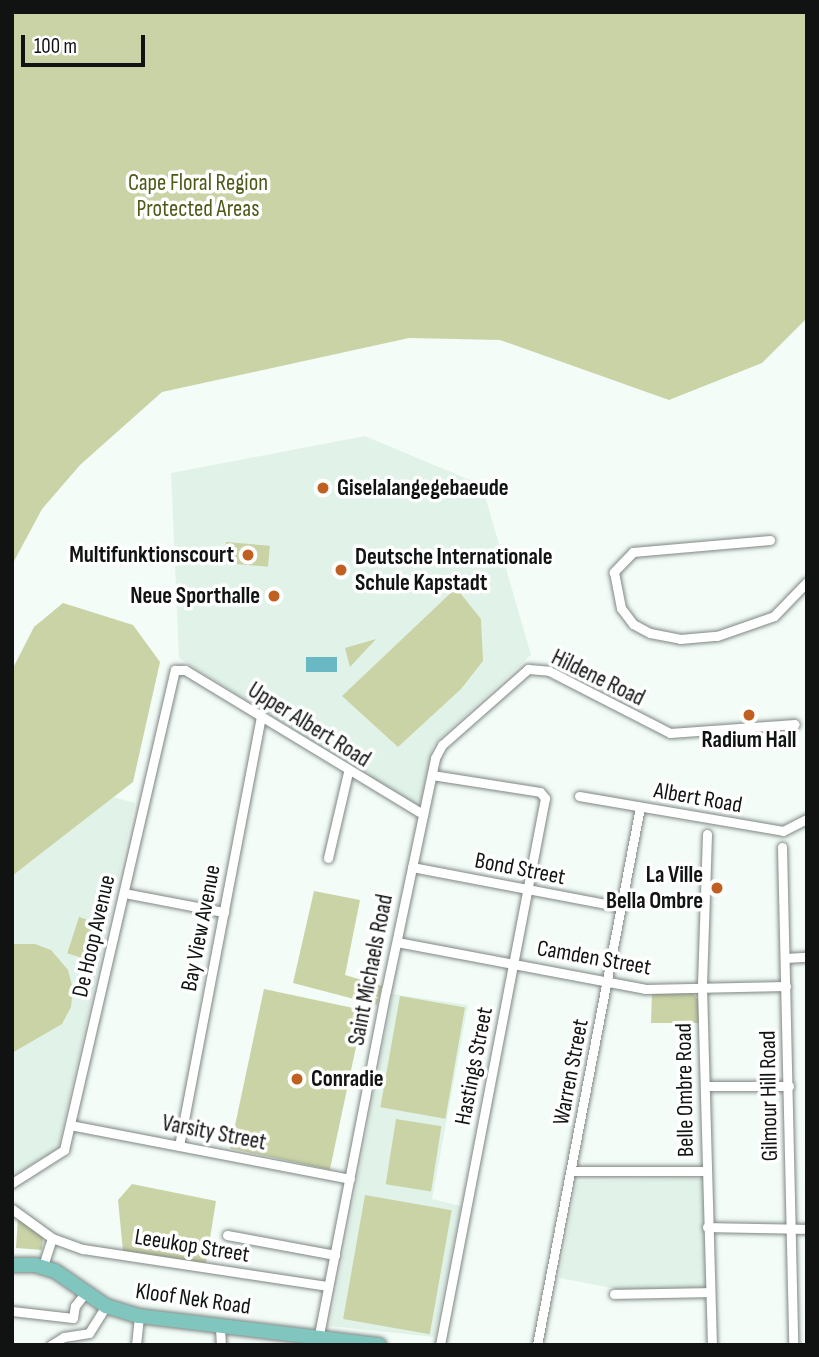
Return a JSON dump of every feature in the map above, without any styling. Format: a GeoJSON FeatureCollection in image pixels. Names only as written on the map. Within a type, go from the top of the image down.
{"type":"FeatureCollection","features":[{"type":"Feature","properties":{"kind":"main road","name":"Kloof Nek Road"},"geometry":{"type":"LineString","coordinates":[[12,1265],[43,1266],[106,1306],[139,1316],[318,1341],[379,1345]]}},
{"type":"Feature","properties":{"kind":"street"},"geometry":{"type":"LineString","coordinates":[[769,540],[638,550],[616,567],[617,601],[627,619],[650,633],[680,639],[717,636],[774,616],[807,582]]}},
{"type":"Feature","properties":{"kind":"street","name":"Hildene Road"},"geometry":{"type":"LineString","coordinates":[[432,775],[442,745],[528,669],[549,671],[670,733],[795,724]]}},
{"type":"Feature","properties":{"kind":"street","name":"Upper Albert Road"},"geometry":{"type":"LineString","coordinates":[[175,670],[185,670],[348,772],[424,814]]}},
{"type":"Feature","properties":{"kind":"street","name":"De Hoop Avenue"},"geometry":{"type":"LineString","coordinates":[[12,1182],[61,1156],[175,670]]}},
{"type":"Feature","properties":{"kind":"street","name":"Bay View Avenue"},"geometry":{"type":"LineString","coordinates":[[179,1146],[261,718]]}},
{"type":"Feature","properties":{"kind":"street"},"geometry":{"type":"LineString","coordinates":[[328,859],[348,772]]}},
{"type":"Feature","properties":{"kind":"street","name":"Hastings Street"},"geometry":{"type":"LineString","coordinates":[[432,775],[544,795],[528,891],[440,1345]]}},
{"type":"Feature","properties":{"kind":"street","name":"Saint Michaels Road"},"geometry":{"type":"LineString","coordinates":[[318,1341],[432,775]]}},
{"type":"Feature","properties":{"kind":"street","name":"Albert Road"},"geometry":{"type":"LineString","coordinates":[[579,796],[783,831],[807,819]]}},
{"type":"Feature","properties":{"kind":"street","name":"Warren Street"},"geometry":{"type":"LineString","coordinates":[[537,1345],[640,807]]}},
{"type":"Feature","properties":{"kind":"street","name":"Belle Ombre Road"},"geometry":{"type":"LineString","coordinates":[[707,835],[702,988],[712,1345]]}},
{"type":"Feature","properties":{"kind":"street","name":"Gilmour Hill Road"},"geometry":{"type":"LineString","coordinates":[[782,847],[793,1345]]}},
{"type":"Feature","properties":{"kind":"street","name":"Bond Street"},"geometry":{"type":"LineString","coordinates":[[412,867],[622,907]]}},
{"type":"Feature","properties":{"kind":"street"},"geometry":{"type":"LineString","coordinates":[[124,893],[224,912]]}},
{"type":"Feature","properties":{"kind":"street","name":"Camden Street"},"geometry":{"type":"LineString","coordinates":[[397,942],[645,989],[786,986]]}},
{"type":"Feature","properties":{"kind":"street"},"geometry":{"type":"LineString","coordinates":[[785,958],[807,957]]}},
{"type":"Feature","properties":{"kind":"street"},"geometry":{"type":"LineString","coordinates":[[705,1086],[789,1086]]}},
{"type":"Feature","properties":{"kind":"street","name":"Varsity Street"},"geometry":{"type":"LineString","coordinates":[[70,1125],[350,1179]]}},
{"type":"Feature","properties":{"kind":"street"},"geometry":{"type":"LineString","coordinates":[[572,1171],[706,1171]]}},
{"type":"Feature","properties":{"kind":"street","name":"Leeukop Street"},"geometry":{"type":"LineString","coordinates":[[12,1209],[52,1238],[83,1249],[328,1286]]}},
{"type":"Feature","properties":{"kind":"street"},"geometry":{"type":"LineString","coordinates":[[707,1227],[807,1230]]}},
{"type":"Feature","properties":{"kind":"street"},"geometry":{"type":"LineString","coordinates":[[227,1235],[335,1255]]}},
{"type":"Feature","properties":{"kind":"street"},"geometry":{"type":"LineString","coordinates":[[43,1266],[52,1238]]}},
{"type":"Feature","properties":{"kind":"street"},"geometry":{"type":"LineString","coordinates":[[12,1311],[72,1318],[75,1306],[86,1292]]}},
{"type":"Feature","properties":{"kind":"street"},"geometry":{"type":"LineString","coordinates":[[614,1294],[709,1292]]}},
{"type":"Feature","properties":{"kind":"street"},"geometry":{"type":"LineString","coordinates":[[51,1345],[64,1337],[89,1334],[106,1306]]}},
{"type":"Feature","properties":{"kind":"street"},"geometry":{"type":"LineString","coordinates":[[136,1345],[139,1316]]}},
{"type":"Feature","properties":{"kind":"street"},"geometry":{"type":"LineString","coordinates":[[220,1326],[221,1345]]}},
{"type":"Feature","properties":{"kind":"shaded area","name":"Deutsche Internationale Schule Kapstadt"},"geometry":{"type":"Polygon","coordinates":[[[365,436],[482,485],[531,655],[433,745],[422,799],[415,805],[179,658],[171,473],[365,436]]]}},
{"type":"Feature","properties":{"kind":"shaded area"},"geometry":{"type":"Polygon","coordinates":[[[113,797],[135,803],[58,1149],[12,1175],[12,876],[113,797]]]}},
{"type":"Feature","properties":{"kind":"shaded area"},"geometry":{"type":"Polygon","coordinates":[[[393,994],[468,1005],[432,1199],[461,1206],[434,1337],[330,1326],[393,994]]]}},
{"type":"Feature","properties":{"kind":"shaded area"},"geometry":{"type":"Polygon","coordinates":[[[703,1179],[706,1287],[622,1290],[559,1278],[577,1181],[703,1179]]]}},
{"type":"Feature","properties":{"kind":"green space","name":"Cape Floral Region Protected Areas"},"geometry":{"type":"Polygon","coordinates":[[[12,12],[807,12],[807,318],[762,363],[669,400],[500,340],[409,338],[162,392],[80,465],[42,509],[12,565],[12,12]]]}},
{"type":"Feature","properties":{"kind":"green space","name":"Multifunktionscourt"},"geometry":{"type":"Polygon","coordinates":[[[226,542],[270,546],[268,567],[224,563],[226,542]]]}},
{"type":"Feature","properties":{"kind":"green space"},"geometry":{"type":"Polygon","coordinates":[[[456,588],[481,619],[483,661],[461,689],[398,747],[342,696],[456,588]]]}},
{"type":"Feature","properties":{"kind":"green space"},"geometry":{"type":"Polygon","coordinates":[[[63,603],[133,625],[160,662],[133,782],[12,876],[12,670],[34,627],[63,603]]]}},
{"type":"Feature","properties":{"kind":"green space"},"geometry":{"type":"Polygon","coordinates":[[[376,639],[350,667],[345,648],[376,639]]]}},
{"type":"Feature","properties":{"kind":"green space"},"geometry":{"type":"Polygon","coordinates":[[[314,891],[360,900],[345,975],[382,986],[377,1005],[293,983],[314,891]]]}},
{"type":"Feature","properties":{"kind":"green space"},"geometry":{"type":"Polygon","coordinates":[[[79,917],[97,923],[85,959],[67,953],[79,917]]]}},
{"type":"Feature","properties":{"kind":"green space"},"geometry":{"type":"Polygon","coordinates":[[[12,944],[35,944],[51,950],[68,970],[73,989],[71,1007],[62,1024],[12,1053],[12,944]]]}},
{"type":"Feature","properties":{"kind":"green space","name":"Conradie"},"geometry":{"type":"Polygon","coordinates":[[[264,989],[364,1010],[330,1170],[230,1148],[264,989]]]}},
{"type":"Feature","properties":{"kind":"green space"},"geometry":{"type":"Polygon","coordinates":[[[652,991],[692,992],[699,1001],[699,1023],[651,1023],[652,991]]]}},
{"type":"Feature","properties":{"kind":"green space"},"geometry":{"type":"Polygon","coordinates":[[[400,996],[465,1007],[445,1119],[380,1107],[400,996]]]}},
{"type":"Feature","properties":{"kind":"green space"},"geometry":{"type":"Polygon","coordinates":[[[396,1119],[441,1126],[431,1191],[386,1184],[396,1119]]]}},
{"type":"Feature","properties":{"kind":"green space"},"geometry":{"type":"Polygon","coordinates":[[[132,1184],[216,1201],[206,1263],[123,1251],[118,1200],[132,1184]]]}},
{"type":"Feature","properties":{"kind":"green space"},"geometry":{"type":"Polygon","coordinates":[[[365,1195],[452,1210],[430,1334],[343,1319],[365,1195]]]}},
{"type":"Feature","properties":{"kind":"green space"},"geometry":{"type":"Polygon","coordinates":[[[18,1218],[43,1236],[42,1250],[16,1248],[18,1218]]]}},
{"type":"Feature","properties":{"kind":"water"},"geometry":{"type":"Polygon","coordinates":[[[306,657],[337,657],[337,672],[306,672],[306,657]]]}},
{"type":"Feature","properties":{"kind":"place","name":"Giselalangegebaeude"},"geometry":{"type":"Point","coordinates":[323,488]}},
{"type":"Feature","properties":{"kind":"place","name":"Multifunktionscourt"},"geometry":{"type":"Point","coordinates":[248,555]}},
{"type":"Feature","properties":{"kind":"place","name":"Deutsche Internationale Schule Kapstadt"},"geometry":{"type":"Point","coordinates":[341,570]}},
{"type":"Feature","properties":{"kind":"place","name":"Neue Sporthalle"},"geometry":{"type":"Point","coordinates":[274,596]}},
{"type":"Feature","properties":{"kind":"place","name":"Radium Hall"},"geometry":{"type":"Point","coordinates":[749,715]}},
{"type":"Feature","properties":{"kind":"place","name":"La Ville Bella Ombre"},"geometry":{"type":"Point","coordinates":[717,888]}},
{"type":"Feature","properties":{"kind":"place","name":"Conradie"},"geometry":{"type":"Point","coordinates":[297,1079]}}]}
